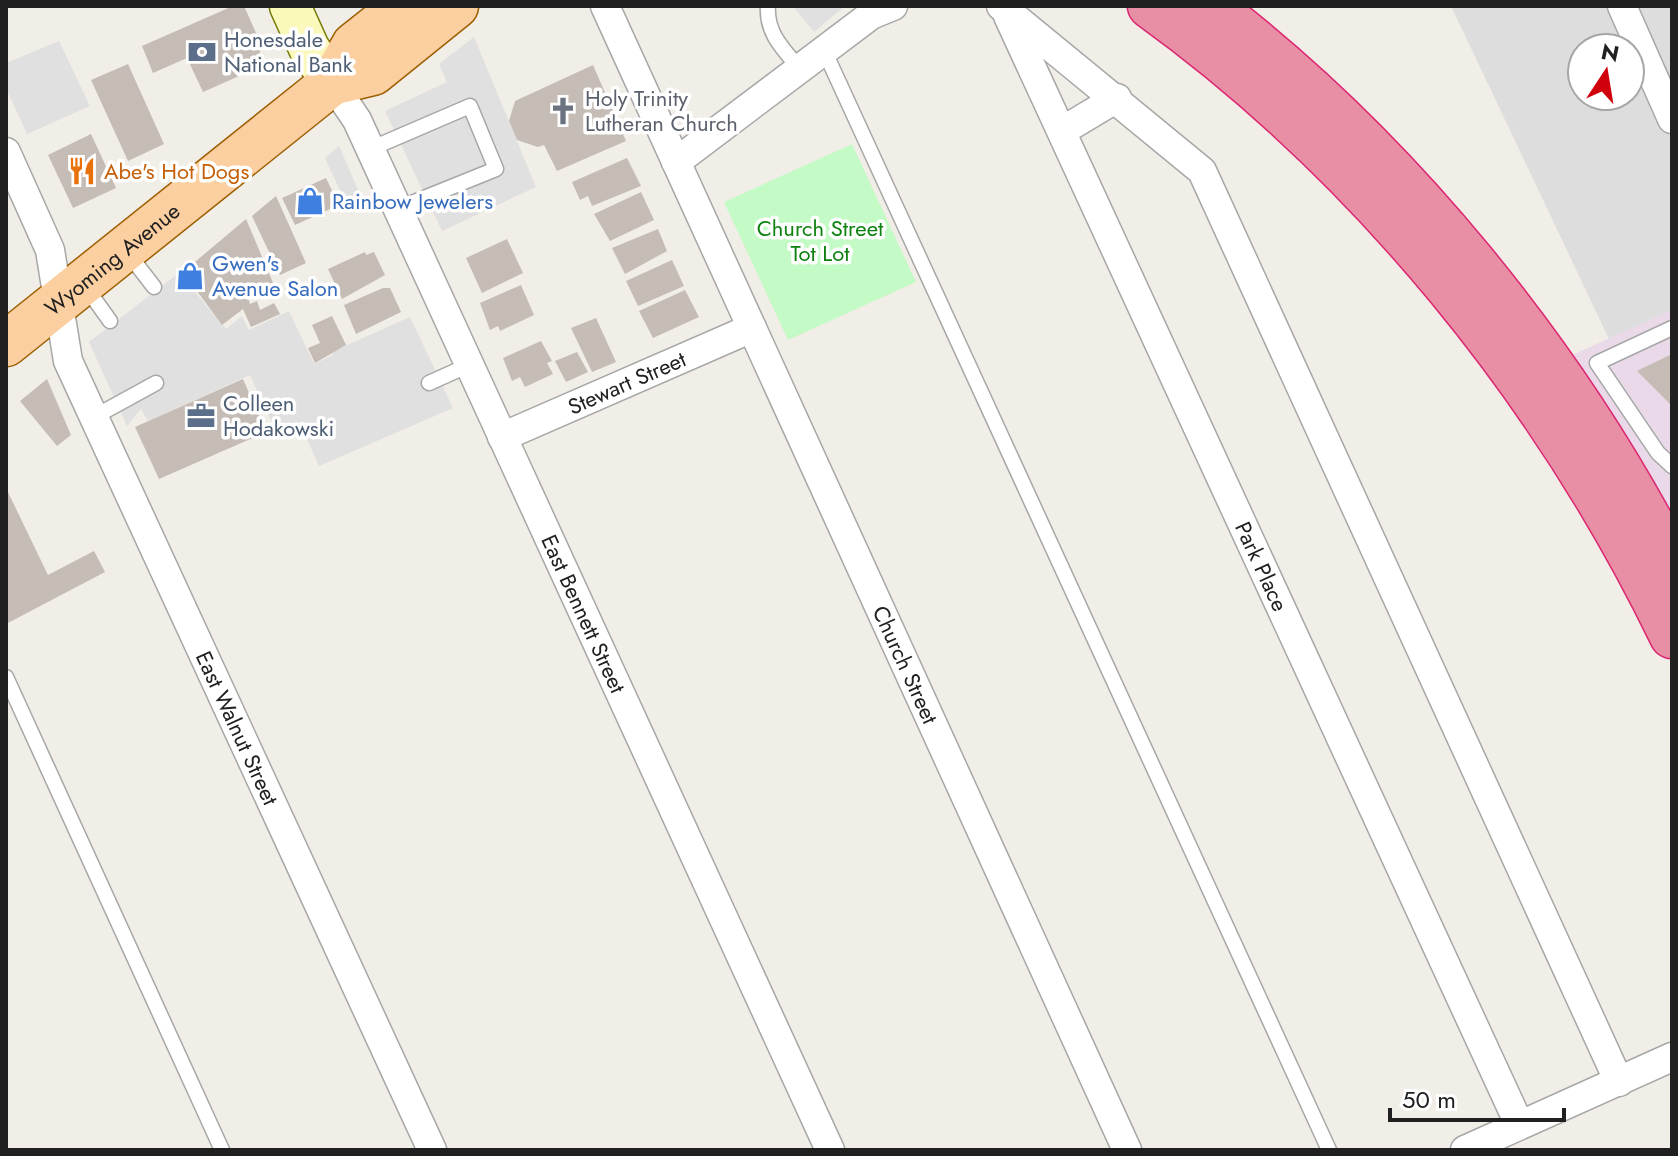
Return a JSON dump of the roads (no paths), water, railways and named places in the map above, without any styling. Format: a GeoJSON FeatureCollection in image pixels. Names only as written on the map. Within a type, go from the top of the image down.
{"type":"FeatureCollection","features":[{"type":"Feature","properties":{"kind":"highway"},"geometry":{"type":"LineString","coordinates":[[1150,6],[1272,103],[1382,211],[1503,359],[1575,460],[1672,636]]}},
{"type":"Feature","properties":{"kind":"highway"},"geometry":{"type":"LineString","coordinates":[[1211,6],[1323,101],[1417,195],[1489,282],[1570,395],[1642,503],[1672,562]]}},
{"type":"Feature","properties":{"kind":"main road","name":"Wyoming Avenue"},"geometry":{"type":"LineString","coordinates":[[6,344],[332,83],[354,45],[403,6]]}},
{"type":"Feature","properties":{"kind":"main road","name":"Wyoming Avenue"},"geometry":{"type":"LineString","coordinates":[[332,83],[373,73],[456,6]]}},
{"type":"Feature","properties":{"kind":"street"},"geometry":{"type":"LineString","coordinates":[[290,6],[309,48],[332,83]]}},
{"type":"Feature","properties":{"kind":"street","name":"Church Street"},"geometry":{"type":"LineString","coordinates":[[605,6],[1127,1150]]}},
{"type":"Feature","properties":{"kind":"street"},"geometry":{"type":"LineString","coordinates":[[676,162],[871,15],[893,6]]}},
{"type":"Feature","properties":{"kind":"street"},"geometry":{"type":"LineString","coordinates":[[1622,6],[1672,119]]}},
{"type":"Feature","properties":{"kind":"street"},"geometry":{"type":"LineString","coordinates":[[1003,7],[1202,171],[1619,1082]]}},
{"type":"Feature","properties":{"kind":"street","name":"Park Place"},"geometry":{"type":"LineString","coordinates":[[1003,7],[1519,1124]]}},
{"type":"Feature","properties":{"kind":"street","name":"East Bennett Street"},"geometry":{"type":"LineString","coordinates":[[332,83],[357,120],[830,1150]]}},
{"type":"Feature","properties":{"kind":"street"},"geometry":{"type":"LineString","coordinates":[[1062,131],[1117,98]]}},
{"type":"Feature","properties":{"kind":"street","name":"East Walnut Street"},"geometry":{"type":"LineString","coordinates":[[9,165],[70,292],[65,355],[432,1150]]}},
{"type":"Feature","properties":{"kind":"street","name":"Stewart Street"},"geometry":{"type":"LineString","coordinates":[[502,437],[752,328]]}},
{"type":"Feature","properties":{"kind":"street"},"geometry":{"type":"LineString","coordinates":[[1465,1150],[1672,1057]]}},
{"type":"Feature","properties":{"kind":"lane"},"geometry":{"type":"LineString","coordinates":[[768,6],[767,18],[772,36],[800,69]]}},
{"type":"Feature","properties":{"kind":"lane"},"geometry":{"type":"LineString","coordinates":[[824,50],[1329,1150]]}},
{"type":"Feature","properties":{"kind":"lane"},"geometry":{"type":"LineString","coordinates":[[370,149],[470,106],[496,169],[397,209]]}},
{"type":"Feature","properties":{"kind":"lane"},"geometry":{"type":"LineString","coordinates":[[125,249],[154,287]]}},
{"type":"Feature","properties":{"kind":"lane"},"geometry":{"type":"LineString","coordinates":[[70,292],[110,321]]}},
{"type":"Feature","properties":{"kind":"lane"},"geometry":{"type":"LineString","coordinates":[[1672,328],[1597,363],[1658,453],[1672,466]]}},
{"type":"Feature","properties":{"kind":"lane"},"geometry":{"type":"LineString","coordinates":[[429,383],[469,365]]}},
{"type":"Feature","properties":{"kind":"lane"},"geometry":{"type":"LineString","coordinates":[[94,417],[156,383]]}},
{"type":"Feature","properties":{"kind":"lane"},"geometry":{"type":"LineString","coordinates":[[6,677],[222,1150]]}},
{"type":"Feature","properties":{"kind":"place","name":"Honesdale National Bank"},"geometry":{"type":"Point","coordinates":[202,52]}},
{"type":"Feature","properties":{"kind":"place","name":"Holy Trinity Lutheran Church"},"geometry":{"type":"Point","coordinates":[563,111]}},
{"type":"Feature","properties":{"kind":"place","name":"Abe's Hot Dogs"},"geometry":{"type":"Point","coordinates":[82,171]}},
{"type":"Feature","properties":{"kind":"place","name":"Rainbow Jewelers"},"geometry":{"type":"Point","coordinates":[310,201]}},
{"type":"Feature","properties":{"kind":"place","name":"Gwen's Avenue Salon"},"geometry":{"type":"Point","coordinates":[190,276]}},
{"type":"Feature","properties":{"kind":"place","name":"Colleen Hodakowski"},"geometry":{"type":"Point","coordinates":[201,416]}},
{"type":"Feature","properties":{"kind":"park label","name":"Church Street Tot Lot"},"geometry":{"type":"Point","coordinates":[820,240]}}]}
